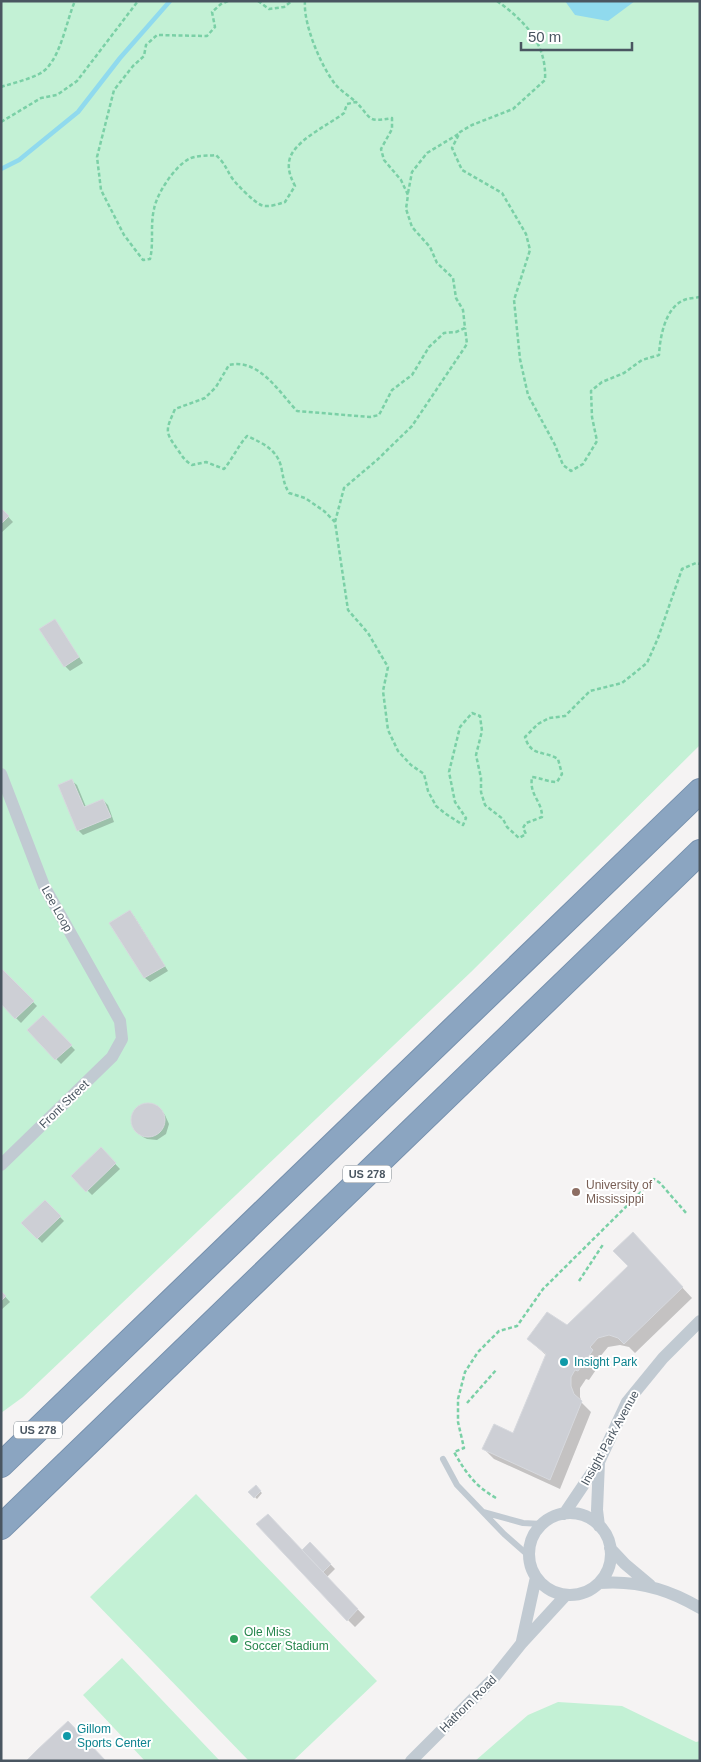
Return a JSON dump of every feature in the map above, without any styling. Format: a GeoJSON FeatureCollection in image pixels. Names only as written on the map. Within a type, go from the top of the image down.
{"type":"FeatureCollection","features":[{"type":"Feature","properties":{"kind":"highway","name":"US 278"},"geometry":{"type":"LineString","coordinates":[[1,1465],[700,791]]}},
{"type":"Feature","properties":{"kind":"highway","name":"US 278"},"geometry":{"type":"LineString","coordinates":[[1,1527],[700,852]]}},
{"type":"Feature","properties":{"kind":"highway"},"geometry":{"type":"LineString","coordinates":[[1,1450],[74,1395]]}},
{"type":"Feature","properties":{"kind":"highway"},"geometry":{"type":"LineString","coordinates":[[1,1545],[34,1495]]}},
{"type":"Feature","properties":{"kind":"street","name":"Lee Loop"},"geometry":{"type":"LineString","coordinates":[[1,774],[44,886],[120,1021],[122,1039]]}},
{"type":"Feature","properties":{"kind":"street","name":"Front Street"},"geometry":{"type":"LineString","coordinates":[[1,1165],[112,1057],[122,1039]]}},
{"type":"Feature","properties":{"kind":"street","name":"Insight Park Avenue"},"geometry":{"type":"LineString","coordinates":[[564,1514],[599,1462],[627,1402],[663,1358],[700,1321]]}},
{"type":"Feature","properties":{"kind":"street"},"geometry":{"type":"LineString","coordinates":[[599,1462],[597,1510],[599,1526]]}},
{"type":"Feature","properties":{"kind":"street"},"geometry":{"type":"LineString","coordinates":[[564,1514],[576,1514],[589,1518],[599,1526],[606,1536],[610,1548],[610,1561],[606,1573],[599,1583],[589,1590],[578,1594],[566,1595],[554,1592],[544,1586],[536,1577],[531,1567],[529,1556],[530,1544],[534,1533],[552,1517],[564,1514]]}},
{"type":"Feature","properties":{"kind":"street"},"geometry":{"type":"LineString","coordinates":[[610,1548],[625,1564],[654,1588]]}},
{"type":"Feature","properties":{"kind":"street","name":"Hathorn Road"},"geometry":{"type":"LineString","coordinates":[[521,1644],[536,1577]]}},
{"type":"Feature","properties":{"kind":"street"},"geometry":{"type":"LineString","coordinates":[[599,1583],[630,1582],[654,1588],[700,1608]]}},
{"type":"Feature","properties":{"kind":"street","name":"Hathorn Road"},"geometry":{"type":"LineString","coordinates":[[411,1761],[493,1679],[521,1644],[566,1595]]}},
{"type":"Feature","properties":{"kind":"lane"},"geometry":{"type":"LineString","coordinates":[[443,1459],[457,1485],[481,1512],[529,1556]]}},
{"type":"Feature","properties":{"kind":"lane"},"geometry":{"type":"LineString","coordinates":[[481,1512],[523,1522],[542,1524]]}},
{"type":"Feature","properties":{"kind":"path"},"geometry":{"type":"LineString","coordinates":[[1,88],[40,74],[49,66],[66,33],[69,13],[74,1]]}},
{"type":"Feature","properties":{"kind":"path"},"geometry":{"type":"LineString","coordinates":[[1,122],[41,98],[57,95],[77,81],[138,1]]}},
{"type":"Feature","properties":{"kind":"path"},"geometry":{"type":"LineString","coordinates":[[228,1],[212,12],[215,27],[207,36],[158,35],[146,44],[144,56],[133,66],[114,90],[97,157],[101,190],[124,235],[143,260],[150,260],[154,208],[176,168],[190,158],[216,155],[225,164],[232,178],[262,205],[271,206],[285,202],[295,186],[290,175],[288,161],[295,150],[304,139],[344,113],[347,104],[356,102]]}},
{"type":"Feature","properties":{"kind":"path"},"geometry":{"type":"LineString","coordinates":[[258,1],[268,9],[284,7],[292,1]]}},
{"type":"Feature","properties":{"kind":"path"},"geometry":{"type":"LineString","coordinates":[[305,1],[307,23],[312,41],[335,84],[356,102],[368,117],[376,121],[392,118],[392,129],[381,149],[384,160],[401,180],[408,195]]}},
{"type":"Feature","properties":{"kind":"path"},"geometry":{"type":"LineString","coordinates":[[497,1],[528,28],[538,44],[546,65],[545,80],[513,109],[472,124],[427,153],[412,172],[406,209],[412,227],[430,247],[437,264],[453,278],[456,298],[463,310],[467,344],[412,426],[378,460],[344,488],[335,522],[348,610],[368,633],[388,667],[383,691],[388,730],[398,752],[411,765],[424,774],[428,791],[436,806],[463,825],[466,818],[454,802],[449,772],[460,727],[472,713],[480,716],[482,731],[476,755],[481,778],[481,792],[485,805],[503,818],[507,827],[519,838],[526,834],[523,828],[526,823],[542,817],[542,809],[530,787],[532,777],[556,782],[562,774],[558,759],[550,754],[536,752],[528,746],[525,737],[538,724],[549,718],[566,716],[590,692],[622,683],[647,663],[658,638],[682,569],[696,563],[700,564]]}},
{"type":"Feature","properties":{"kind":"path"},"geometry":{"type":"LineString","coordinates":[[460,132],[452,148],[462,170],[502,193],[526,234],[530,250],[514,300],[520,360],[528,395],[555,445],[563,466],[571,471],[583,464],[597,441],[592,417],[591,391],[602,382],[624,373],[642,360],[659,355],[660,337],[669,314],[683,300],[700,297]]}},
{"type":"Feature","properties":{"kind":"path"},"geometry":{"type":"LineString","coordinates":[[335,522],[324,511],[305,498],[288,493],[283,482],[282,469],[276,453],[263,443],[247,436],[224,469],[206,462],[192,465],[186,461],[168,436],[169,424],[175,409],[205,398],[216,387],[229,365],[239,363],[253,368],[271,381],[297,411],[370,417],[379,414],[392,390],[412,375],[430,347],[444,334],[465,328]]}},
{"type":"Feature","properties":{"kind":"path"},"geometry":{"type":"LineString","coordinates":[[496,1498],[480,1489],[454,1452],[464,1448],[458,1422],[460,1387],[465,1372],[478,1352],[499,1331],[517,1326],[542,1289],[654,1179],[660,1183],[687,1214]]}},
{"type":"Feature","properties":{"kind":"path"},"geometry":{"type":"LineString","coordinates":[[579,1281],[604,1243]]}},
{"type":"Feature","properties":{"kind":"path"},"geometry":{"type":"LineString","coordinates":[[467,1403],[497,1370]]}},
{"type":"Feature","properties":{"kind":"green space"},"geometry":{"type":"Polygon","coordinates":[[[1,1],[700,1],[700,745],[471,972],[23,1397],[1,1413],[1,1]]]}},
{"type":"Feature","properties":{"kind":"green space","name":"Ole Miss Soccer Stadium"},"geometry":{"type":"Polygon","coordinates":[[[196,1494],[377,1681],[293,1761],[249,1761],[90,1597],[196,1494]]]}},
{"type":"Feature","properties":{"kind":"green space"},"geometry":{"type":"Polygon","coordinates":[[[122,1658],[220,1761],[145,1761],[83,1695],[122,1658]]]}},
{"type":"Feature","properties":{"kind":"green space"},"geometry":{"type":"Polygon","coordinates":[[[558,1702],[622,1706],[696,1742],[700,1741],[700,1761],[475,1761],[528,1715],[558,1702]]]}},
{"type":"Feature","properties":{"kind":"water"},"geometry":{"type":"Polygon","coordinates":[[[565,1],[635,1],[608,21],[575,15],[565,1]]]}},
{"type":"Feature","properties":{"kind":"building"},"geometry":{"type":"Polygon","coordinates":[[[1,508],[9,516],[1,524],[1,508]]]}},
{"type":"Feature","properties":{"kind":"building"},"geometry":{"type":"Polygon","coordinates":[[[55,619],[79,657],[64,667],[39,629],[55,619]]]}},
{"type":"Feature","properties":{"kind":"building"},"geometry":{"type":"Polygon","coordinates":[[[72,779],[84,807],[103,799],[111,817],[77,831],[58,785],[72,779]]]}},
{"type":"Feature","properties":{"kind":"building"},"geometry":{"type":"Polygon","coordinates":[[[130,910],[165,966],[144,978],[109,923],[130,910]]]}},
{"type":"Feature","properties":{"kind":"building"},"geometry":{"type":"Polygon","coordinates":[[[1,968],[34,1001],[15,1019],[1,1004],[1,968]]]}},
{"type":"Feature","properties":{"kind":"building"},"geometry":{"type":"Polygon","coordinates":[[[43,1015],[72,1045],[55,1060],[27,1030],[43,1015]]]}},
{"type":"Feature","properties":{"kind":"building"},"geometry":{"type":"Polygon","coordinates":[[[148,1103],[160,1108],[165,1120],[160,1132],[148,1137],[136,1132],[131,1120],[136,1108],[148,1103]]]}},
{"type":"Feature","properties":{"kind":"building"},"geometry":{"type":"Polygon","coordinates":[[[101,1147],[116,1163],[86,1192],[71,1176],[101,1147]]]}},
{"type":"Feature","properties":{"kind":"building"},"geometry":{"type":"Polygon","coordinates":[[[45,1200],[61,1216],[37,1239],[21,1223],[45,1200]]]}},
{"type":"Feature","properties":{"kind":"building","name":"Insight Park"},"geometry":{"type":"Polygon","coordinates":[[[633,1232],[683,1287],[624,1344],[618,1338],[609,1335],[598,1338],[590,1347],[593,1350],[578,1371],[575,1370],[571,1377],[571,1386],[574,1394],[582,1401],[550,1480],[482,1449],[494,1424],[513,1433],[546,1354],[527,1339],[547,1312],[567,1325],[628,1266],[613,1251],[633,1232]]]}},
{"type":"Feature","properties":{"kind":"building"},"geometry":{"type":"Polygon","coordinates":[[[1,1291],[6,1296],[1,1301],[1,1291]]]}},
{"type":"Feature","properties":{"kind":"building"},"geometry":{"type":"Polygon","coordinates":[[[256,1485],[261,1491],[254,1498],[248,1492],[256,1485]]]}},
{"type":"Feature","properties":{"kind":"building"},"geometry":{"type":"Polygon","coordinates":[[[268,1514],[358,1609],[347,1621],[256,1524],[268,1514]]]}},
{"type":"Feature","properties":{"kind":"building"},"geometry":{"type":"Polygon","coordinates":[[[310,1542],[331,1564],[323,1572],[302,1550],[310,1542]]]}},
{"type":"Feature","properties":{"kind":"building","name":"Gillom Sports Center"},"geometry":{"type":"Polygon","coordinates":[[[68,1721],[106,1761],[26,1761],[37,1750],[68,1721]]]}},
{"type":"Feature","properties":{"kind":"waterway"},"geometry":{"type":"LineString","coordinates":[[1,169],[19,160],[78,112],[120,58],[170,1]]}},
{"type":"Feature","properties":{"kind":"place","name":"University of Mississippi"},"geometry":{"type":"Point","coordinates":[576,1192]}},
{"type":"Feature","properties":{"kind":"place","name":"Insight Park"},"geometry":{"type":"Point","coordinates":[564,1362]}},
{"type":"Feature","properties":{"kind":"place","name":"Ole Miss Soccer Stadium"},"geometry":{"type":"Point","coordinates":[234,1639]}},
{"type":"Feature","properties":{"kind":"place","name":"Gillom Sports Center"},"geometry":{"type":"Point","coordinates":[67,1736]}}]}
